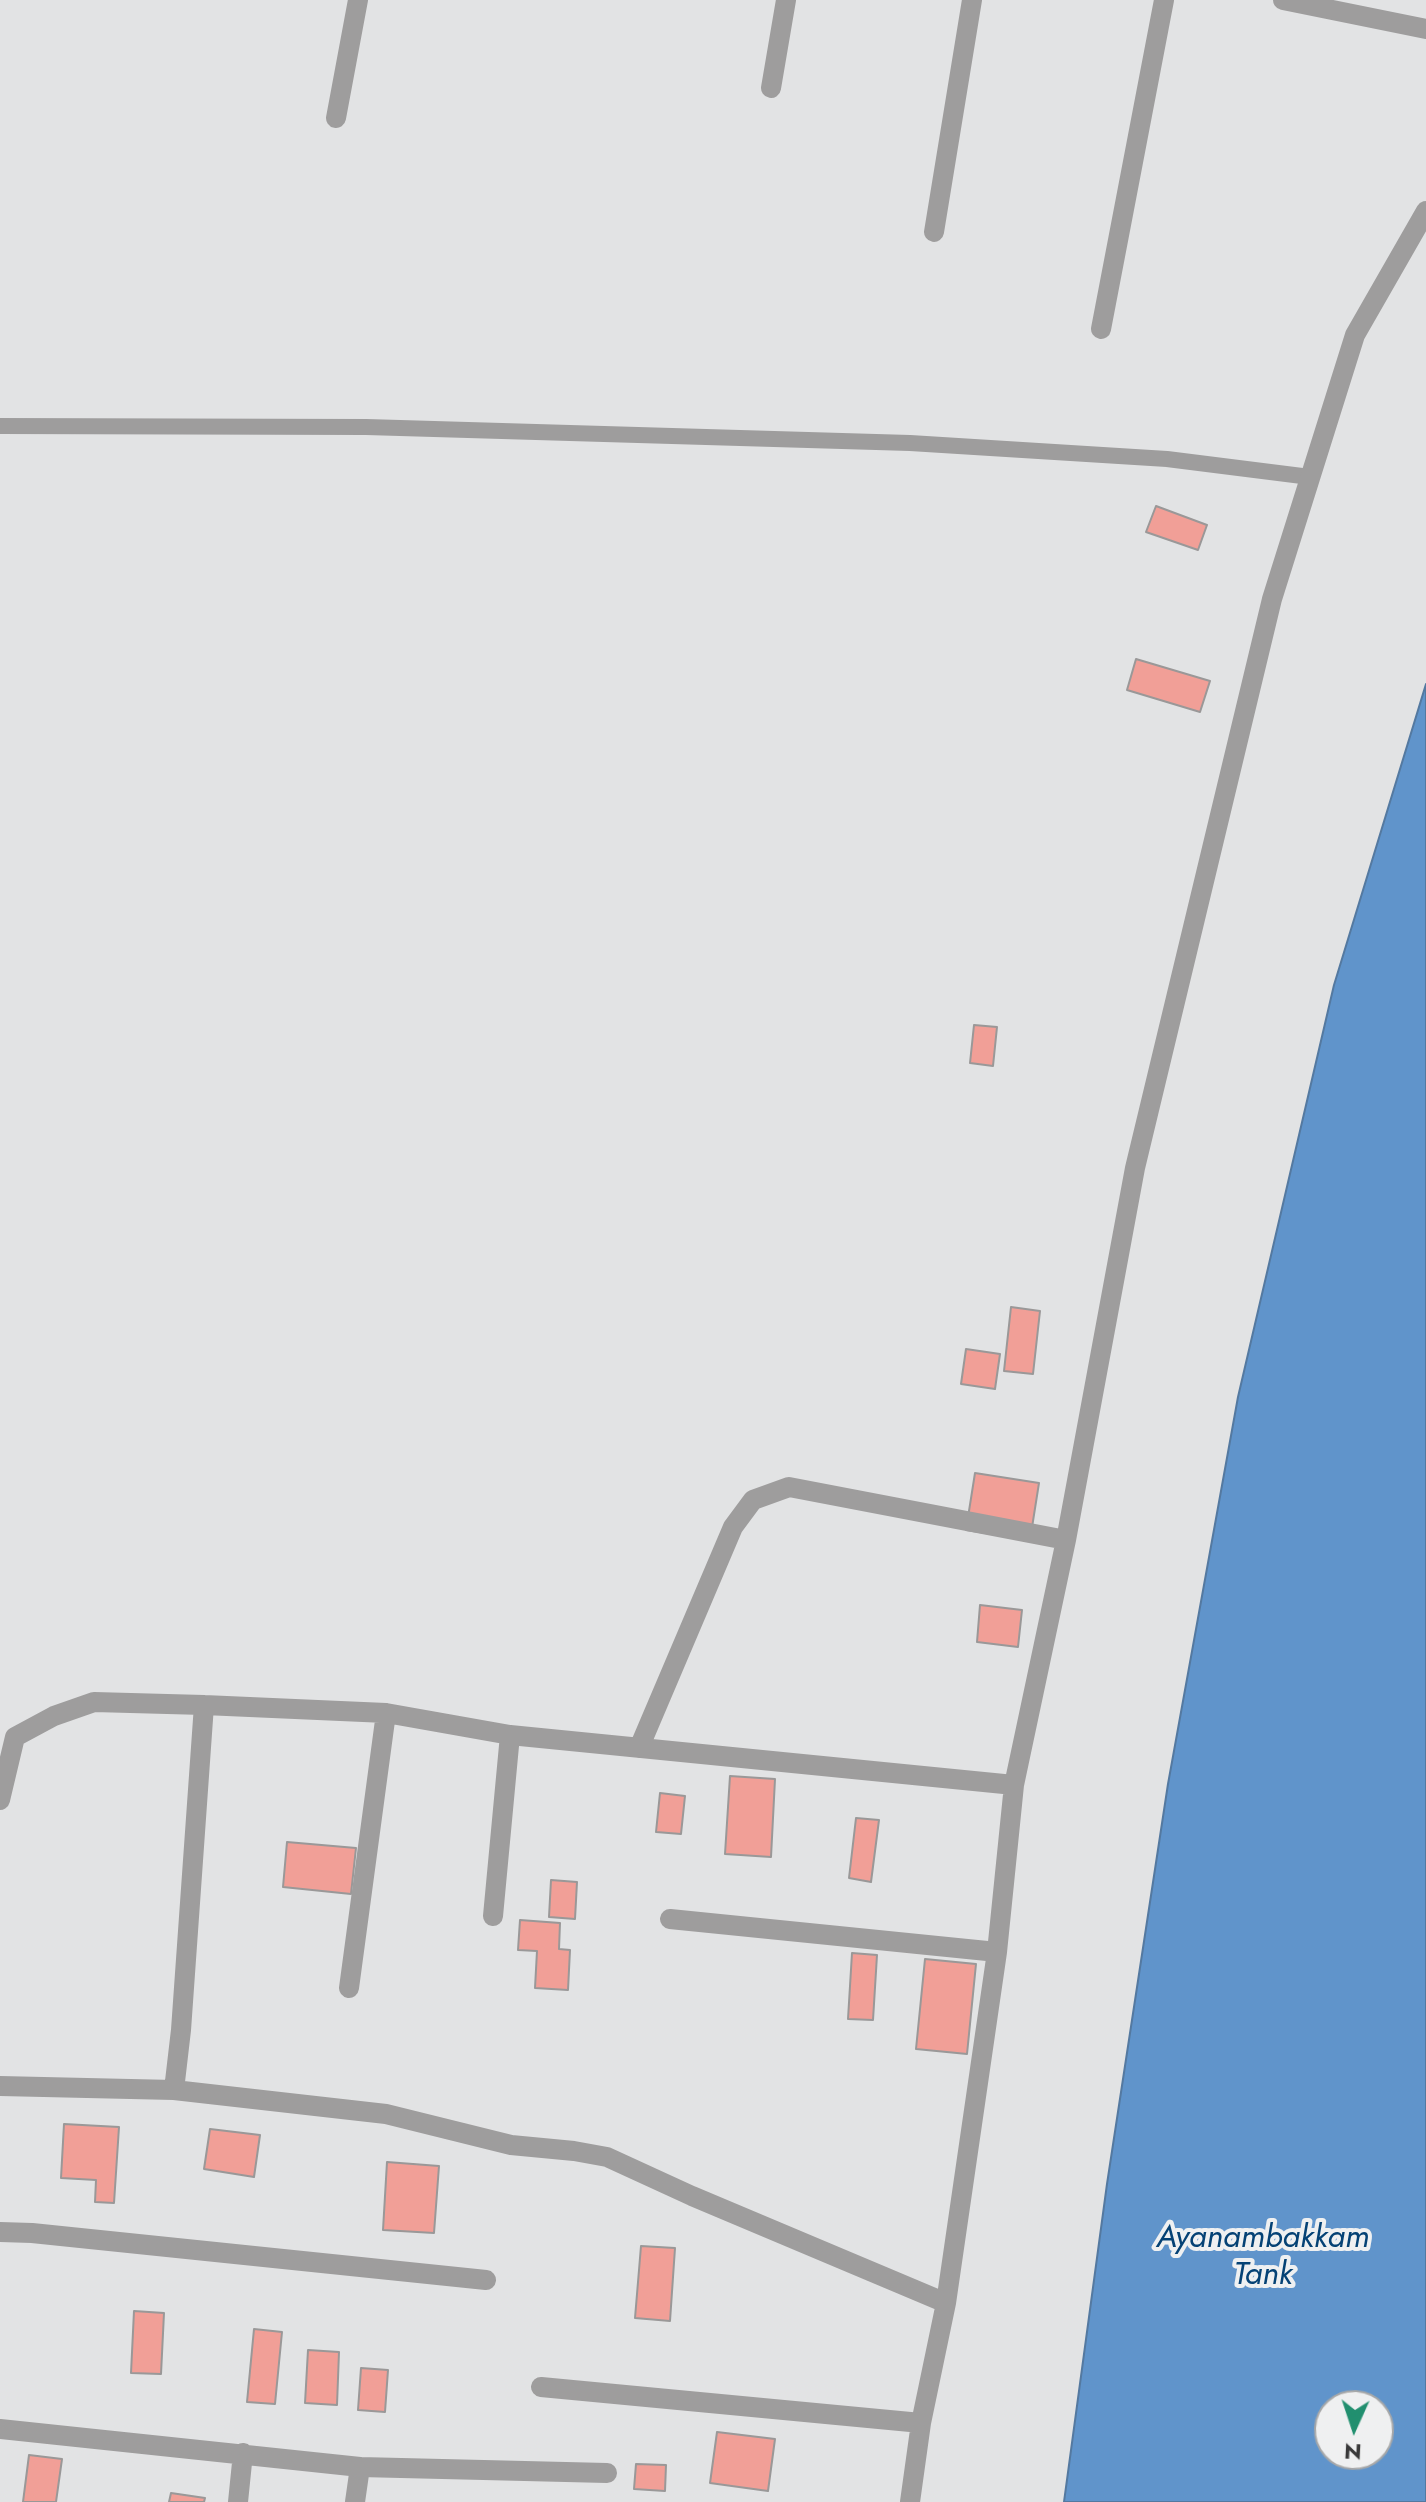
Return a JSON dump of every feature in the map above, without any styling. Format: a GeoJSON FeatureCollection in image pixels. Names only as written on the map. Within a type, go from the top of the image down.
{"type":"FeatureCollection","features":[{"type":"Feature","properties":{"kind":"street"},"geometry":{"type":"LineString","coordinates":[[336,118],[358,0]]}},
{"type":"Feature","properties":{"kind":"street"},"geometry":{"type":"LineString","coordinates":[[771,88],[786,0]]}},
{"type":"Feature","properties":{"kind":"street"},"geometry":{"type":"LineString","coordinates":[[934,232],[972,0]]}},
{"type":"Feature","properties":{"kind":"street"},"geometry":{"type":"LineString","coordinates":[[1101,329],[1164,0]]}},
{"type":"Feature","properties":{"kind":"street"},"geometry":{"type":"LineString","coordinates":[[1283,0],[1426,29]]}},
{"type":"Feature","properties":{"kind":"street"},"geometry":{"type":"LineString","coordinates":[[910,2502],[921,2423],[946,2303],[997,1952],[1014,1785],[1066,1540],[1135,1168],[1272,599],[1355,335],[1426,211]]}},
{"type":"Feature","properties":{"kind":"street"},"geometry":{"type":"LineString","coordinates":[[639,1748],[733,1527],[753,1500],[789,1487],[1066,1540]]}},
{"type":"Feature","properties":{"kind":"street"},"geometry":{"type":"LineString","coordinates":[[0,1800],[15,1737],[54,1716],[94,1702],[386,1713],[510,1735],[1014,1785]]}},
{"type":"Feature","properties":{"kind":"street"},"geometry":{"type":"LineString","coordinates":[[174,2090],[183,2016],[204,1705]]}},
{"type":"Feature","properties":{"kind":"street"},"geometry":{"type":"LineString","coordinates":[[349,1988],[386,1713]]}},
{"type":"Feature","properties":{"kind":"street"},"geometry":{"type":"LineString","coordinates":[[493,1916],[510,1735]]}},
{"type":"Feature","properties":{"kind":"street"},"geometry":{"type":"LineString","coordinates":[[670,1919],[997,1952]]}},
{"type":"Feature","properties":{"kind":"street"},"geometry":{"type":"LineString","coordinates":[[0,2086],[174,2090],[386,2114],[511,2145],[607,2157],[946,2303]]}},
{"type":"Feature","properties":{"kind":"street"},"geometry":{"type":"LineString","coordinates":[[0,2232],[486,2280]]}},
{"type":"Feature","properties":{"kind":"street"},"geometry":{"type":"LineString","coordinates":[[541,2387],[921,2423]]}},
{"type":"Feature","properties":{"kind":"street"},"geometry":{"type":"LineString","coordinates":[[0,2429],[360,2467],[607,2473]]}},
{"type":"Feature","properties":{"kind":"street"},"geometry":{"type":"LineString","coordinates":[[238,2502],[243,2453]]}},
{"type":"Feature","properties":{"kind":"street"},"geometry":{"type":"LineString","coordinates":[[355,2502],[360,2467]]}},
{"type":"Feature","properties":{"kind":"lane"},"geometry":{"type":"LineString","coordinates":[[0,426],[366,427],[910,443],[1167,459],[1310,477]]}},
{"type":"Feature","properties":{"kind":"water","name":"Ayanambakkam Tank"},"geometry":{"type":"Polygon","coordinates":[[[1426,684],[1426,2502],[1064,2502],[1107,2184],[1168,1784],[1238,1397],[1334,985],[1426,684]]]}},
{"type":"Feature","properties":{"kind":"building"},"geometry":{"type":"Polygon","coordinates":[[[1156,506],[1207,525],[1198,550],[1146,532],[1156,506]]]}},
{"type":"Feature","properties":{"kind":"building"},"geometry":{"type":"Polygon","coordinates":[[[1136,659],[1210,681],[1200,712],[1127,690],[1136,659]]]}},
{"type":"Feature","properties":{"kind":"building"},"geometry":{"type":"Polygon","coordinates":[[[974,1025],[997,1027],[993,1066],[970,1063],[974,1025]]]}},
{"type":"Feature","properties":{"kind":"building"},"geometry":{"type":"Polygon","coordinates":[[[1011,1307],[1040,1311],[1033,1374],[1004,1371],[1011,1307]]]}},
{"type":"Feature","properties":{"kind":"building"},"geometry":{"type":"Polygon","coordinates":[[[966,1349],[1000,1354],[995,1389],[961,1384],[966,1349]]]}},
{"type":"Feature","properties":{"kind":"building"},"geometry":{"type":"Polygon","coordinates":[[[975,1473],[1039,1483],[1030,1540],[966,1530],[975,1473]]]}},
{"type":"Feature","properties":{"kind":"building"},"geometry":{"type":"Polygon","coordinates":[[[980,1605],[1022,1610],[1018,1647],[977,1642],[980,1605]]]}},
{"type":"Feature","properties":{"kind":"building"},"geometry":{"type":"Polygon","coordinates":[[[730,1776],[775,1779],[771,1857],[725,1854],[730,1776]]]}},
{"type":"Feature","properties":{"kind":"building"},"geometry":{"type":"Polygon","coordinates":[[[660,1793],[685,1796],[681,1834],[656,1832],[660,1793]]]}},
{"type":"Feature","properties":{"kind":"building"},"geometry":{"type":"Polygon","coordinates":[[[856,1818],[879,1820],[871,1882],[849,1878],[856,1818]]]}},
{"type":"Feature","properties":{"kind":"building"},"geometry":{"type":"Polygon","coordinates":[[[287,1842],[356,1848],[351,1894],[283,1887],[287,1842]]]}},
{"type":"Feature","properties":{"kind":"building"},"geometry":{"type":"Polygon","coordinates":[[[551,1880],[577,1882],[575,1919],[549,1917],[551,1880]]]}},
{"type":"Feature","properties":{"kind":"building"},"geometry":{"type":"Polygon","coordinates":[[[520,1920],[560,1923],[559,1949],[570,1950],[568,1990],[535,1988],[537,1951],[518,1950],[520,1920]]]}},
{"type":"Feature","properties":{"kind":"building"},"geometry":{"type":"Polygon","coordinates":[[[852,1953],[877,1955],[873,2020],[848,2019],[852,1953]]]}},
{"type":"Feature","properties":{"kind":"building"},"geometry":{"type":"Polygon","coordinates":[[[925,1959],[976,1964],[967,2054],[916,2049],[925,1959]]]}},
{"type":"Feature","properties":{"kind":"building"},"geometry":{"type":"Polygon","coordinates":[[[64,2124],[119,2127],[114,2203],[95,2202],[96,2180],[61,2178],[64,2124]]]}},
{"type":"Feature","properties":{"kind":"building"},"geometry":{"type":"Polygon","coordinates":[[[210,2129],[260,2135],[254,2177],[204,2169],[210,2129]]]}},
{"type":"Feature","properties":{"kind":"building"},"geometry":{"type":"Polygon","coordinates":[[[387,2162],[439,2166],[434,2233],[383,2230],[387,2162]]]}},
{"type":"Feature","properties":{"kind":"building"},"geometry":{"type":"Polygon","coordinates":[[[641,2246],[675,2248],[670,2321],[635,2318],[641,2246]]]}},
{"type":"Feature","properties":{"kind":"building"},"geometry":{"type":"Polygon","coordinates":[[[134,2311],[164,2313],[161,2374],[131,2373],[134,2311]]]}},
{"type":"Feature","properties":{"kind":"building"},"geometry":{"type":"Polygon","coordinates":[[[254,2329],[282,2332],[275,2404],[247,2402],[254,2329]]]}},
{"type":"Feature","properties":{"kind":"building"},"geometry":{"type":"Polygon","coordinates":[[[308,2350],[339,2352],[337,2405],[305,2403],[308,2350]]]}},
{"type":"Feature","properties":{"kind":"building"},"geometry":{"type":"Polygon","coordinates":[[[361,2368],[388,2370],[385,2412],[358,2410],[361,2368]]]}},
{"type":"Feature","properties":{"kind":"building"},"geometry":{"type":"Polygon","coordinates":[[[717,2432],[775,2439],[768,2491],[710,2483],[717,2432]]]}},
{"type":"Feature","properties":{"kind":"building"},"geometry":{"type":"Polygon","coordinates":[[[29,2455],[62,2459],[56,2502],[23,2502],[29,2455]]]}},
{"type":"Feature","properties":{"kind":"building"},"geometry":{"type":"Polygon","coordinates":[[[636,2464],[666,2465],[665,2491],[634,2489],[636,2464]]]}},
{"type":"Feature","properties":{"kind":"building"},"geometry":{"type":"Polygon","coordinates":[[[171,2493],[205,2498],[204,2502],[169,2502],[171,2493]]]}}]}
